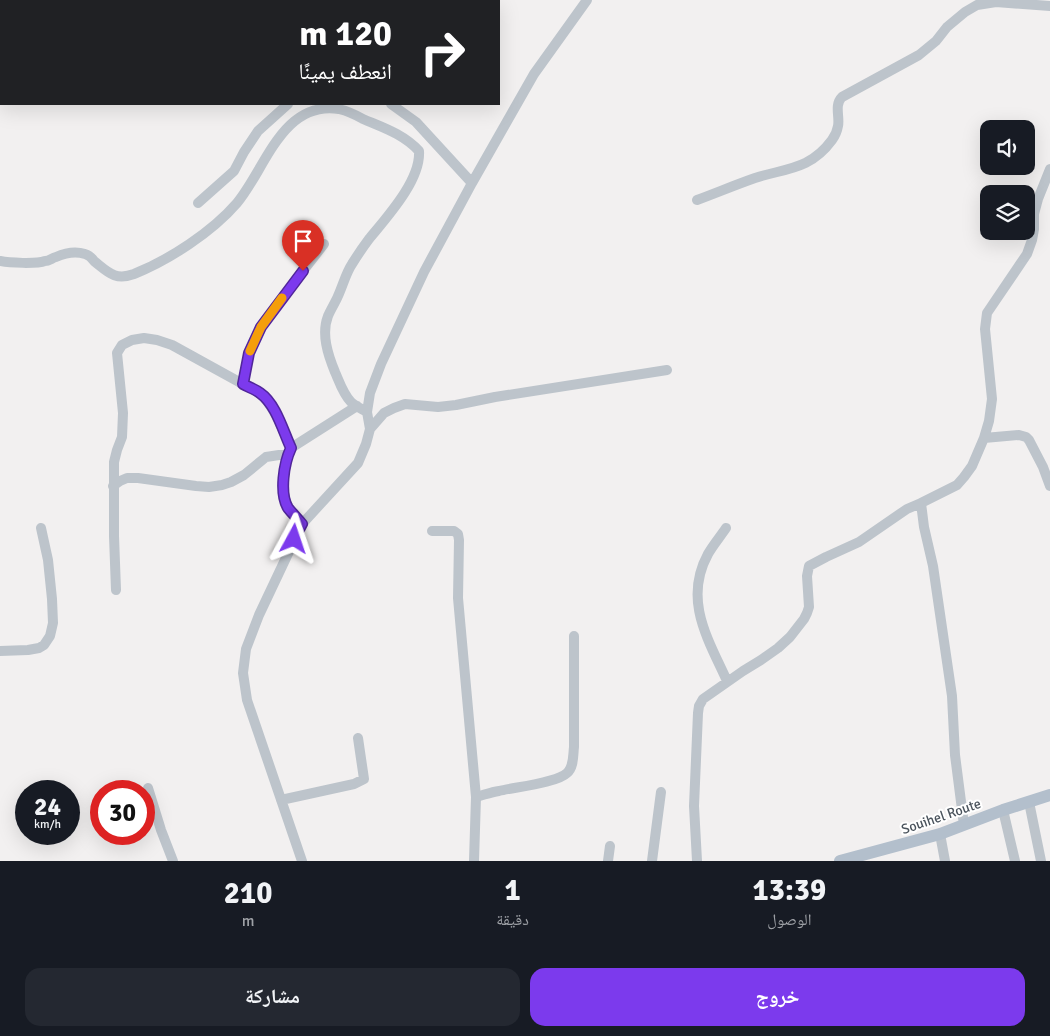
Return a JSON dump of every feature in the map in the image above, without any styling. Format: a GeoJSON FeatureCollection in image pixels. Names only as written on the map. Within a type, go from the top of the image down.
{"type":"FeatureCollection","features":[{"type":"Feature","properties":{"kind":"main road","name":"Souihel Route"},"geometry":{"type":"LineString","coordinates":[[840,861],[940,834],[1003,810],[1050,795]]}},
{"type":"Feature","properties":{"kind":"street"},"geometry":{"type":"LineString","coordinates":[[302,861],[247,700],[243,673],[246,649],[259,615],[302,524],[358,463],[370,429],[367,412],[370,393],[381,364],[424,272],[534,74],[587,0]]}},
{"type":"Feature","properties":{"kind":"street"},"geometry":{"type":"LineString","coordinates":[[697,200],[813,160],[837,133],[838,105],[842,97],[928,48],[947,27],[971,8],[996,2],[1050,6]]}},
{"type":"Feature","properties":{"kind":"street"},"geometry":{"type":"LineString","coordinates":[[198,203],[234,171],[258,131],[287,105]]}},
{"type":"Feature","properties":{"kind":"street"},"geometry":{"type":"LineString","coordinates":[[392,105],[416,122],[472,183]]}},
{"type":"Feature","properties":{"kind":"street"},"geometry":{"type":"LineString","coordinates":[[0,261],[45,262],[74,252],[87,254],[111,275],[122,277],[133,274],[179,250],[221,220],[238,202],[282,134],[297,119],[313,110],[328,108],[341,110],[360,117],[402,136],[419,151],[420,160],[404,193],[389,216],[350,266],[327,318],[326,346],[344,391],[351,403],[367,412]]}},
{"type":"Feature","properties":{"kind":"street"},"geometry":{"type":"LineString","coordinates":[[697,861],[694,806],[699,706],[703,699],[778,648],[808,614],[807,576],[809,566],[859,542],[906,509],[952,488],[960,482],[972,466],[984,438],[992,399],[985,329],[987,313],[1027,254],[1032,240],[1034,214],[1038,199],[1050,170]]}},
{"type":"Feature","properties":{"kind":"street"},"geometry":{"type":"LineString","coordinates":[[243,384],[249,353],[261,327],[324,244]]}},
{"type":"Feature","properties":{"kind":"street"},"geometry":{"type":"LineString","coordinates":[[116,590],[113,486],[114,462],[122,437],[123,412],[117,353],[122,345],[132,340],[144,338],[172,345],[261,394],[276,414],[289,452],[283,491],[288,508],[302,524]]}},
{"type":"Feature","properties":{"kind":"street"},"geometry":{"type":"LineString","coordinates":[[370,429],[384,414],[405,404],[438,407],[456,405],[495,397],[667,370]]}},
{"type":"Feature","properties":{"kind":"street"},"geometry":{"type":"LineString","coordinates":[[113,486],[126,478],[209,487],[222,485],[244,475],[266,457],[289,452],[357,406]]}},
{"type":"Feature","properties":{"kind":"street"},"geometry":{"type":"LineString","coordinates":[[984,438],[1019,435],[1026,437],[1043,467],[1050,486]]}},
{"type":"Feature","properties":{"kind":"street"},"geometry":{"type":"LineString","coordinates":[[921,503],[924,527],[933,566],[952,696],[955,755],[964,825]]}},
{"type":"Feature","properties":{"kind":"street"},"geometry":{"type":"LineString","coordinates":[[0,651],[39,648],[44,645],[50,636],[53,624],[52,599],[48,560],[41,528]]}},
{"type":"Feature","properties":{"kind":"street"},"geometry":{"type":"LineString","coordinates":[[726,528],[708,554],[700,573],[697,590],[698,608],[702,625],[727,682]]}},
{"type":"Feature","properties":{"kind":"street"},"geometry":{"type":"LineString","coordinates":[[432,531],[454,531],[458,534],[459,540],[458,598],[473,747],[476,797],[474,861]]}},
{"type":"Feature","properties":{"kind":"street"},"geometry":{"type":"LineString","coordinates":[[476,797],[562,777],[569,772],[574,747],[574,636]]}},
{"type":"Feature","properties":{"kind":"street"},"geometry":{"type":"LineString","coordinates":[[281,800],[354,784],[364,778],[358,738]]}},
{"type":"Feature","properties":{"kind":"street"},"geometry":{"type":"LineString","coordinates":[[652,861],[661,792]]}},
{"type":"Feature","properties":{"kind":"street"},"geometry":{"type":"LineString","coordinates":[[1029,802],[1041,861]]}},
{"type":"Feature","properties":{"kind":"street"},"geometry":{"type":"LineString","coordinates":[[1003,810],[1015,861]]}},
{"type":"Feature","properties":{"kind":"street"},"geometry":{"type":"LineString","coordinates":[[155,811],[173,861]]}},
{"type":"Feature","properties":{"kind":"street"},"geometry":{"type":"LineString","coordinates":[[940,834],[945,861]]}},
{"type":"Feature","properties":{"kind":"street"},"geometry":{"type":"LineString","coordinates":[[608,861],[610,846]]}},
{"type":"Feature","properties":{"kind":"slow traffic"},"geometry":{"type":"LineString","coordinates":[[250,351],[261,327],[282,298]]}},
{"type":"Feature","properties":{"kind":"route"},"geometry":{"type":"LineString","coordinates":[[294,539],[302,524],[288,508],[283,491],[288,455],[291,448],[270,404],[261,394],[243,384],[249,353],[261,327],[303,271]]}}]}
